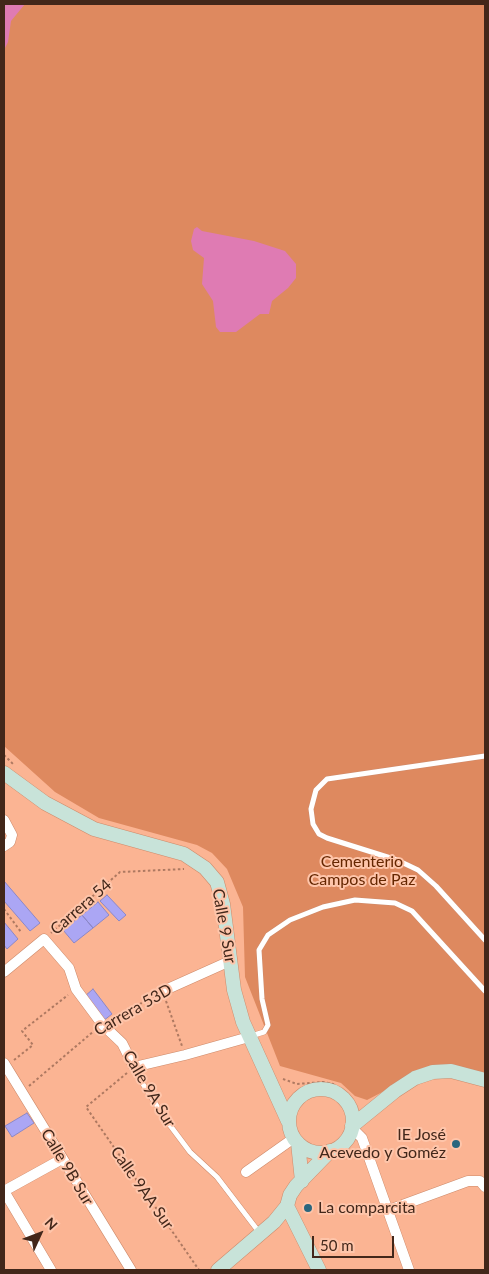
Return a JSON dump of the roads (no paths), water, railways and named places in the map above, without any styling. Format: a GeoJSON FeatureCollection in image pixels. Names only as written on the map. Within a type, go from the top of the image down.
{"type":"FeatureCollection","features":[{"type":"Feature","properties":{"kind":"main road","name":"Calle 9 Sur"},"geometry":{"type":"LineString","coordinates":[[10,769],[45,803],[94,829],[184,854],[205,868],[217,882],[223,904],[234,990],[249,1037],[276,1079],[288,1120]]}},
{"type":"Feature","properties":{"kind":"main road"},"geometry":{"type":"LineString","coordinates":[[218,1270],[260,1235],[287,1206],[290,1195],[302,1181],[330,1151],[343,1144],[352,1127],[370,1109],[415,1078],[433,1072],[451,1071],[485,1080]]}},
{"type":"Feature","properties":{"kind":"main road"},"geometry":{"type":"LineString","coordinates":[[276,1079],[290,1092],[322,1089],[336,1093],[352,1108],[370,1109]]}},
{"type":"Feature","properties":{"kind":"main road"},"geometry":{"type":"LineString","coordinates":[[302,1181],[296,1141],[288,1120],[293,1106],[306,1092]]}},
{"type":"Feature","properties":{"kind":"main road"},"geometry":{"type":"LineString","coordinates":[[352,1108],[352,1127]]}},
{"type":"Feature","properties":{"kind":"main road"},"geometry":{"type":"LineString","coordinates":[[296,1141],[316,1152],[330,1151]]}},
{"type":"Feature","properties":{"kind":"main road"},"geometry":{"type":"LineString","coordinates":[[287,1206],[319,1270]]}},
{"type":"Feature","properties":{"kind":"street"},"geometry":{"type":"LineString","coordinates":[[4,820],[12,835],[10,842],[4,846]]}},
{"type":"Feature","properties":{"kind":"street","name":"Carrera 54"},"geometry":{"type":"LineString","coordinates":[[4,972],[44,940]]}},
{"type":"Feature","properties":{"kind":"street","name":"Calle 9A Sur"},"geometry":{"type":"LineString","coordinates":[[44,940],[69,968],[76,989],[102,1024],[122,1043],[134,1067]]}},
{"type":"Feature","properties":{"kind":"street","name":"Carrera 53D"},"geometry":{"type":"LineString","coordinates":[[163,991],[230,961]]}},
{"type":"Feature","properties":{"kind":"street"},"geometry":{"type":"LineString","coordinates":[[134,1067],[249,1037]]}},
{"type":"Feature","properties":{"kind":"street","name":"Calle 9B Sur"},"geometry":{"type":"LineString","coordinates":[[5,1065],[131,1270]]}},
{"type":"Feature","properties":{"kind":"street"},"geometry":{"type":"LineString","coordinates":[[352,1127],[362,1138],[409,1270]]}},
{"type":"Feature","properties":{"kind":"street"},"geometry":{"type":"LineString","coordinates":[[246,1172],[296,1141]]}},
{"type":"Feature","properties":{"kind":"street"},"geometry":{"type":"LineString","coordinates":[[52,1270],[4,1191],[62,1159]]}},
{"type":"Feature","properties":{"kind":"street"},"geometry":{"type":"LineString","coordinates":[[389,1210],[468,1180],[482,1184]]}},
{"type":"Feature","properties":{"kind":"lane"},"geometry":{"type":"LineString","coordinates":[[485,756],[327,779],[316,790],[311,809],[313,824],[319,834],[397,860],[418,870],[436,886],[485,940]]}},
{"type":"Feature","properties":{"kind":"lane"},"geometry":{"type":"LineString","coordinates":[[249,1037],[267,1029],[262,999],[259,950],[268,935],[290,920],[323,907],[355,900],[395,903],[412,912],[485,991]]}},
{"type":"Feature","properties":{"kind":"lane","name":"Calle 9A Sur"},"geometry":{"type":"LineString","coordinates":[[134,1067],[139,1078],[172,1128],[190,1152],[218,1177],[260,1235]]}},
{"type":"Feature","properties":{"kind":"place","name":"IE José Acevedo y Goméz"},"geometry":{"type":"Point","coordinates":[456,1144]}},
{"type":"Feature","properties":{"kind":"place","name":"La comparcita"},"geometry":{"type":"Point","coordinates":[308,1208]}},
{"type":"Feature","properties":{"kind":"park label","name":"Cementerio Campos de Paz"},"geometry":{"type":"Point","coordinates":[362,871]}}]}
